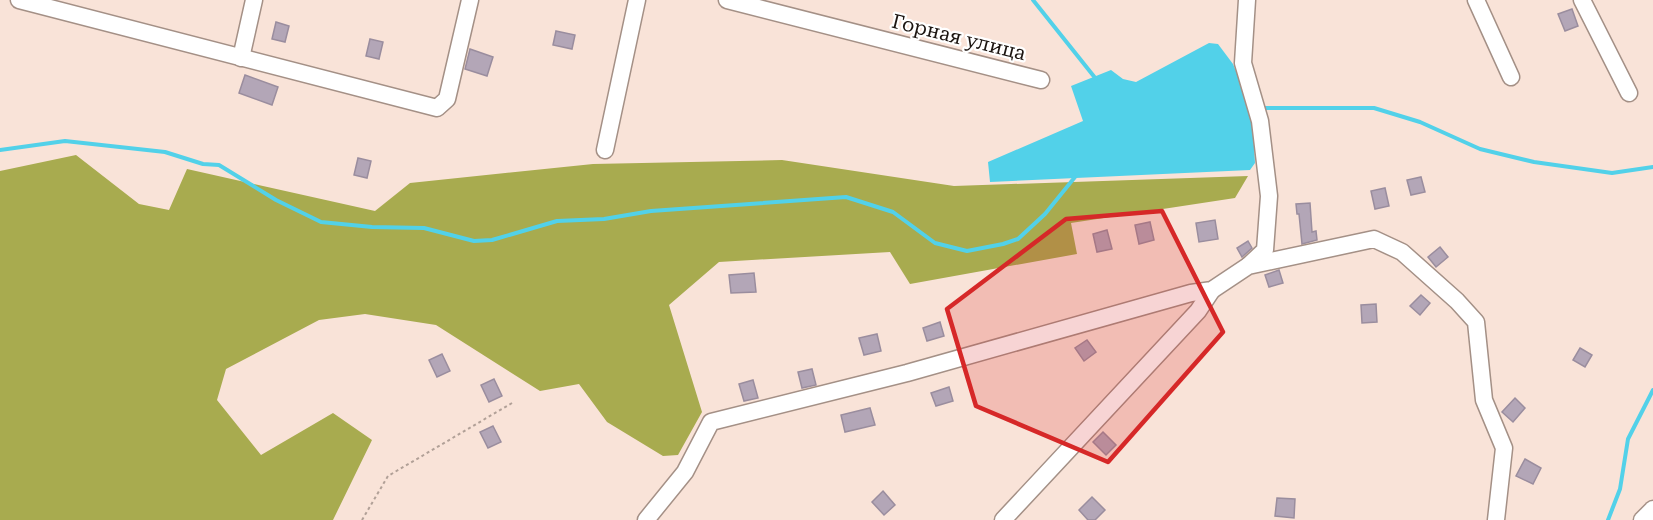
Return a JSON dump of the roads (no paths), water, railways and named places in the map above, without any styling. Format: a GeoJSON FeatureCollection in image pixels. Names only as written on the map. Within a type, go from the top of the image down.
{"type":"FeatureCollection","features":[{"type":"Feature","properties":{"kind":"street"},"geometry":{"type":"LineString","coordinates":[[19,0],[437,108],[447,99],[470,0]]}},
{"type":"Feature","properties":{"kind":"street"},"geometry":{"type":"LineString","coordinates":[[241,58],[254,0]]}},
{"type":"Feature","properties":{"kind":"street"},"geometry":{"type":"LineString","coordinates":[[605,150],[637,0]]}},
{"type":"Feature","properties":{"kind":"street","name":"Горная улица"},"geometry":{"type":"LineString","coordinates":[[727,0],[1041,80]]}},
{"type":"Feature","properties":{"kind":"street"},"geometry":{"type":"LineString","coordinates":[[1003,520],[1198,311],[1212,290],[1248,266],[1265,250],[1269,196],[1260,120],[1243,63],[1247,0]]}},
{"type":"Feature","properties":{"kind":"street"},"geometry":{"type":"LineString","coordinates":[[1476,0],[1512,77]]}},
{"type":"Feature","properties":{"kind":"street"},"geometry":{"type":"LineString","coordinates":[[1582,0],[1629,93]]}},
{"type":"Feature","properties":{"kind":"street"},"geometry":{"type":"LineString","coordinates":[[1248,266],[1374,238],[1402,252],[1457,301],[1476,322],[1484,400],[1504,448],[1496,520]]}},
{"type":"Feature","properties":{"kind":"street"},"geometry":{"type":"LineString","coordinates":[[646,520],[685,472],[711,422],[907,373],[1191,292],[1212,290]]}},
{"type":"Feature","properties":{"kind":"street"},"geometry":{"type":"LineString","coordinates":[[1642,520],[1653,509]]}},
{"type":"Feature","properties":{"kind":"water"},"geometry":{"type":"Polygon","coordinates":[[[1209,43],[1218,44],[1233,64],[1252,111],[1255,163],[1250,170],[990,182],[988,162],[1083,121],[1071,86],[1111,70],[1123,79],[1136,82],[1209,43]]]}},
{"type":"Feature","properties":{"kind":"waterway"},"geometry":{"type":"LineString","coordinates":[[1033,0],[1096,79]]}},
{"type":"Feature","properties":{"kind":"waterway"},"geometry":{"type":"LineString","coordinates":[[1265,108],[1374,108],[1420,122],[1480,149],[1534,162],[1612,173],[1653,167]]}},
{"type":"Feature","properties":{"kind":"waterway"},"geometry":{"type":"LineString","coordinates":[[0,150],[65,141],[165,152],[203,164],[219,165],[276,200],[321,222],[372,227],[424,228],[474,241],[492,240],[557,221],[604,219],[651,211],[846,197],[893,212],[935,243],[967,251],[1018,239],[1045,214],[1075,177]]}},
{"type":"Feature","properties":{"kind":"waterway"},"geometry":{"type":"LineString","coordinates":[[1608,520],[1620,489],[1628,439],[1653,390]]}}]}
